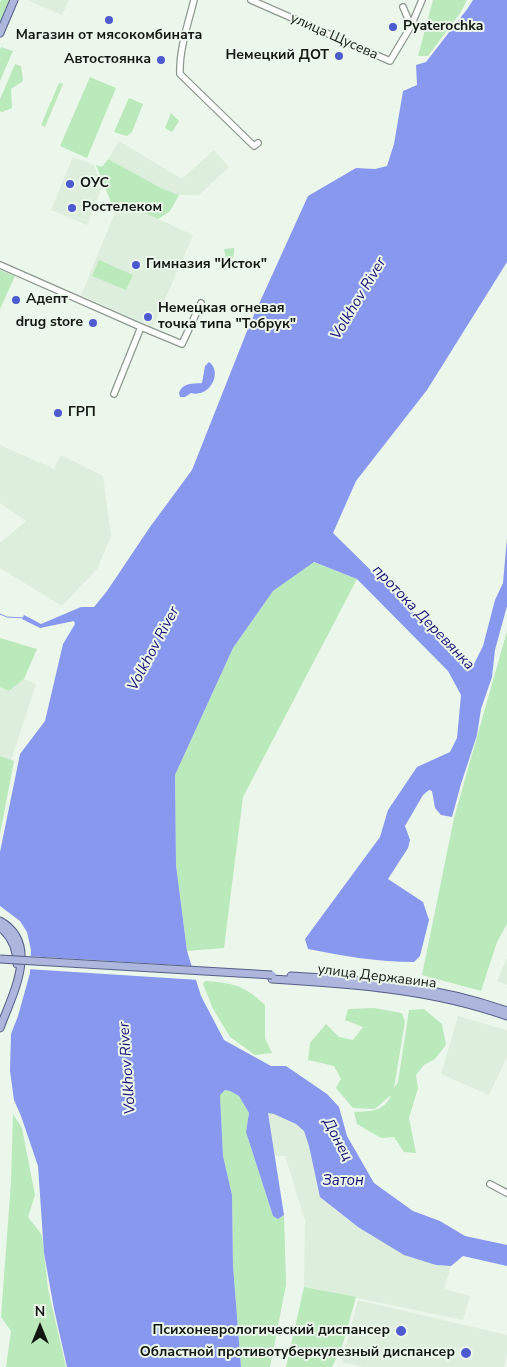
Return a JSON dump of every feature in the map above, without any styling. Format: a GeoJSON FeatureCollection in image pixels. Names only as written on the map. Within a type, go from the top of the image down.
{"type":"FeatureCollection","features":[{"type":"Feature","properties":{"kind":"main road"},"geometry":{"type":"LineString","coordinates":[[0,32],[14,0]]}},
{"type":"Feature","properties":{"kind":"main road"},"geometry":{"type":"LineString","coordinates":[[0,921],[8,926],[17,938],[22,959],[20,974],[0,1028]]}},
{"type":"Feature","properties":{"kind":"main road"},"geometry":{"type":"LineString","coordinates":[[0,927],[13,943],[17,962],[0,1018]]}},
{"type":"Feature","properties":{"kind":"main road"},"geometry":{"type":"LineString","coordinates":[[0,961],[272,977]]}},
{"type":"Feature","properties":{"kind":"main road","name":"улица Державина"},"geometry":{"type":"LineString","coordinates":[[272,977],[351,979],[405,985],[456,995],[507,1011]]}},
{"type":"Feature","properties":{"kind":"main road","name":"улица Державина"},"geometry":{"type":"LineString","coordinates":[[272,977],[410,991],[451,999],[507,1016]]}},
{"type":"Feature","properties":{"kind":"street"},"geometry":{"type":"LineString","coordinates":[[194,0],[183,46],[180,74],[254,146],[258,143]]}},
{"type":"Feature","properties":{"kind":"street","name":"улица Щусева"},"geometry":{"type":"LineString","coordinates":[[252,0],[390,61],[411,26]]}},
{"type":"Feature","properties":{"kind":"street"},"geometry":{"type":"LineString","coordinates":[[411,26],[422,0]]}},
{"type":"Feature","properties":{"kind":"street"},"geometry":{"type":"LineString","coordinates":[[403,7],[411,26]]}},
{"type":"Feature","properties":{"kind":"street"},"geometry":{"type":"LineString","coordinates":[[0,265],[182,344],[201,303]]}},
{"type":"Feature","properties":{"kind":"street"},"geometry":{"type":"LineString","coordinates":[[114,394],[141,327]]}},
{"type":"Feature","properties":{"kind":"street"},"geometry":{"type":"LineString","coordinates":[[490,1184],[507,1193]]}},
{"type":"Feature","properties":{"kind":"shaded area"},"geometry":{"type":"Polygon","coordinates":[[[27,0],[69,0],[62,15],[27,0]]]}},
{"type":"Feature","properties":{"kind":"shaded area"},"geometry":{"type":"Polygon","coordinates":[[[119,141],[182,179],[214,150],[229,167],[199,195],[179,195],[163,189],[108,159],[119,141]]]}},
{"type":"Feature","properties":{"kind":"shaded area"},"geometry":{"type":"Polygon","coordinates":[[[73,157],[94,165],[102,187],[87,225],[51,210],[73,157]]]}},
{"type":"Feature","properties":{"kind":"shaded area","name":"Гимназия \"Исток\""},"geometry":{"type":"Polygon","coordinates":[[[120,201],[193,235],[153,327],[81,295],[120,201]]]}},
{"type":"Feature","properties":{"kind":"shaded area"},"geometry":{"type":"Polygon","coordinates":[[[0,445],[54,469],[61,455],[103,476],[111,536],[97,569],[62,606],[0,568],[0,543],[26,521],[0,503],[0,445]]]}},
{"type":"Feature","properties":{"kind":"shaded area"},"geometry":{"type":"Polygon","coordinates":[[[24,679],[36,684],[0,794],[0,687],[10,691],[24,679]]]}},
{"type":"Feature","properties":{"kind":"shaded area"},"geometry":{"type":"Polygon","coordinates":[[[507,958],[507,985],[497,981],[507,958]]]}},
{"type":"Feature","properties":{"kind":"shaded area"},"geometry":{"type":"Polygon","coordinates":[[[458,1016],[507,1030],[507,1057],[489,1095],[441,1074],[458,1016]]]}},
{"type":"Feature","properties":{"kind":"shaded area"},"geometry":{"type":"Polygon","coordinates":[[[267,1113],[274,1114],[296,1124],[304,1131],[334,1209],[358,1227],[436,1265],[451,1266],[444,1289],[470,1296],[463,1320],[304,1287],[305,1220],[285,1156],[275,1156],[267,1113]]]}},
{"type":"Feature","properties":{"kind":"shaded area"},"geometry":{"type":"Polygon","coordinates":[[[358,1300],[507,1335],[507,1354],[504,1367],[363,1367],[342,1362],[358,1300]]]}},
{"type":"Feature","properties":{"kind":"green space"},"geometry":{"type":"Polygon","coordinates":[[[1,0],[12,0],[0,29],[0,3],[1,0]]]}},
{"type":"Feature","properties":{"kind":"green space"},"geometry":{"type":"Polygon","coordinates":[[[433,0],[467,0],[461,12],[428,56],[418,56],[433,0]]]}},
{"type":"Feature","properties":{"kind":"green space"},"geometry":{"type":"Polygon","coordinates":[[[1,47],[13,51],[0,81],[0,50],[1,47]]]}},
{"type":"Feature","properties":{"kind":"green space"},"geometry":{"type":"Polygon","coordinates":[[[15,64],[21,66],[23,81],[11,89],[12,108],[2,112],[0,111],[0,99],[15,64]]]}},
{"type":"Feature","properties":{"kind":"green space"},"geometry":{"type":"Polygon","coordinates":[[[90,77],[116,88],[87,158],[60,146],[90,77]]]}},
{"type":"Feature","properties":{"kind":"green space"},"geometry":{"type":"Polygon","coordinates":[[[59,83],[63,84],[45,127],[41,125],[59,83]]]}},
{"type":"Feature","properties":{"kind":"green space"},"geometry":{"type":"Polygon","coordinates":[[[129,98],[143,104],[132,132],[127,136],[114,132],[129,98]]]}},
{"type":"Feature","properties":{"kind":"green space"},"geometry":{"type":"Polygon","coordinates":[[[171,113],[179,121],[172,132],[165,128],[171,113]]]}},
{"type":"Feature","properties":{"kind":"green space"},"geometry":{"type":"Polygon","coordinates":[[[108,159],[163,189],[179,195],[170,211],[158,219],[120,201],[115,212],[96,165],[102,167],[108,159]]]}},
{"type":"Feature","properties":{"kind":"green space"},"geometry":{"type":"Polygon","coordinates":[[[234,248],[233,258],[227,265],[224,249],[234,248]]]}},
{"type":"Feature","properties":{"kind":"green space"},"geometry":{"type":"Polygon","coordinates":[[[99,260],[133,275],[126,290],[92,276],[99,260]]]}},
{"type":"Feature","properties":{"kind":"green space"},"geometry":{"type":"Polygon","coordinates":[[[0,270],[15,276],[0,309],[0,270]]]}},
{"type":"Feature","properties":{"kind":"green space"},"geometry":{"type":"Polygon","coordinates":[[[313,562],[357,579],[243,797],[224,948],[187,951],[176,865],[175,775],[233,648],[273,591],[313,562]]]}},
{"type":"Feature","properties":{"kind":"green space"},"geometry":{"type":"Polygon","coordinates":[[[507,631],[507,924],[497,942],[481,991],[422,975],[454,818],[507,631]]]}},
{"type":"Feature","properties":{"kind":"green space"},"geometry":{"type":"Polygon","coordinates":[[[0,638],[37,649],[24,679],[9,691],[0,687],[0,638]]]}},
{"type":"Feature","properties":{"kind":"green space"},"geometry":{"type":"Polygon","coordinates":[[[0,756],[14,761],[0,834],[0,756]]]}},
{"type":"Feature","properties":{"kind":"green space"},"geometry":{"type":"Polygon","coordinates":[[[205,981],[238,986],[251,993],[265,1005],[265,1038],[272,1053],[255,1055],[230,1037],[213,1009],[203,984],[205,981]]]}},
{"type":"Feature","properties":{"kind":"green space"},"geometry":{"type":"Polygon","coordinates":[[[374,1008],[402,1013],[405,1022],[394,1088],[398,1082],[409,1010],[424,1009],[442,1024],[446,1045],[435,1059],[424,1065],[416,1075],[418,1088],[409,1118],[416,1153],[404,1152],[394,1137],[381,1138],[357,1124],[354,1112],[371,1111],[381,1108],[391,1095],[375,1109],[353,1108],[336,1088],[341,1079],[334,1066],[308,1060],[310,1043],[326,1024],[339,1037],[353,1040],[363,1027],[345,1020],[348,1009],[374,1008]]]}},
{"type":"Feature","properties":{"kind":"green space"},"geometry":{"type":"Polygon","coordinates":[[[225,1090],[239,1096],[249,1113],[246,1132],[273,1216],[278,1219],[284,1215],[286,1285],[270,1367],[241,1367],[233,1266],[232,1195],[223,1156],[220,1095],[225,1090]]]}},
{"type":"Feature","properties":{"kind":"green space"},"geometry":{"type":"Polygon","coordinates":[[[13,1114],[22,1128],[35,1195],[28,1217],[42,1235],[48,1289],[66,1367],[6,1367],[11,1331],[1,1317],[11,1182],[13,1114]]]}},
{"type":"Feature","properties":{"kind":"green space"},"geometry":{"type":"Polygon","coordinates":[[[304,1287],[356,1297],[342,1347],[332,1367],[286,1367],[304,1287]]]}},
{"type":"Feature","properties":{"kind":"water"},"geometry":{"type":"Polygon","coordinates":[[[473,0],[507,0],[507,262],[427,390],[356,481],[333,533],[463,661],[473,666],[483,646],[495,600],[503,583],[507,538],[507,606],[495,650],[492,677],[481,709],[477,735],[452,817],[441,815],[435,808],[432,791],[429,790],[423,795],[405,826],[410,840],[408,848],[388,879],[423,902],[429,920],[420,956],[414,962],[347,956],[308,949],[305,939],[380,837],[388,810],[417,767],[450,752],[457,738],[461,695],[448,671],[357,579],[314,562],[273,591],[233,648],[175,775],[176,865],[187,951],[201,996],[224,1040],[271,1066],[286,1066],[327,1094],[339,1107],[347,1136],[374,1183],[413,1211],[440,1221],[465,1236],[507,1245],[507,1266],[463,1256],[451,1266],[436,1265],[404,1255],[358,1227],[320,1197],[304,1131],[296,1124],[268,1113],[284,1215],[278,1219],[273,1216],[246,1132],[249,1113],[239,1096],[225,1090],[220,1095],[223,1156],[232,1195],[233,1266],[241,1367],[67,1367],[44,1253],[38,1166],[14,1100],[10,1071],[11,1034],[30,973],[31,950],[27,932],[20,921],[0,906],[0,852],[20,754],[45,721],[63,644],[75,624],[74,621],[40,628],[22,619],[24,615],[41,624],[81,607],[94,607],[107,591],[150,527],[192,470],[249,326],[308,196],[356,168],[375,169],[387,166],[394,144],[403,91],[417,85],[416,65],[426,62],[473,0]]]}},
{"type":"Feature","properties":{"kind":"water"},"geometry":{"type":"Polygon","coordinates":[[[209,362],[215,372],[209,388],[198,394],[191,393],[185,397],[180,397],[179,393],[183,387],[189,384],[202,383],[205,366],[209,362]]]}},
{"type":"Feature","properties":{"kind":"pier"},"geometry":{"type":"Polygon","coordinates":[[[28,956],[194,966],[199,980],[27,969],[28,956]]]}},
{"type":"Feature","properties":{"kind":"waterway"},"geometry":{"type":"LineString","coordinates":[[0,614],[7,617],[24,618]]}},
{"type":"Feature","properties":{"kind":"place","name":"Магазин от мясокомбината"},"geometry":{"type":"Point","coordinates":[109,20]}},
{"type":"Feature","properties":{"kind":"place","name":"Pyaterochka"},"geometry":{"type":"Point","coordinates":[393,27]}},
{"type":"Feature","properties":{"kind":"place","name":"Немецкий ДОТ"},"geometry":{"type":"Point","coordinates":[339,56]}},
{"type":"Feature","properties":{"kind":"place","name":"Автостоянка"},"geometry":{"type":"Point","coordinates":[161,60]}},
{"type":"Feature","properties":{"kind":"place","name":"ОУС"},"geometry":{"type":"Point","coordinates":[70,184]}},
{"type":"Feature","properties":{"kind":"place","name":"Ростелеком"},"geometry":{"type":"Point","coordinates":[72,208]}},
{"type":"Feature","properties":{"kind":"place","name":"Гимназия \"Исток\""},"geometry":{"type":"Point","coordinates":[136,265]}},
{"type":"Feature","properties":{"kind":"place","name":"Адепт"},"geometry":{"type":"Point","coordinates":[16,300]}},
{"type":"Feature","properties":{"kind":"place","name":"Немецкая огневая точка типа \"Тобрук\""},"geometry":{"type":"Point","coordinates":[148,317]}},
{"type":"Feature","properties":{"kind":"place","name":"drug store"},"geometry":{"type":"Point","coordinates":[93,323]}},
{"type":"Feature","properties":{"kind":"place","name":"ГРП"},"geometry":{"type":"Point","coordinates":[58,413]}},
{"type":"Feature","properties":{"kind":"place","name":"Психоневрологический диспансер"},"geometry":{"type":"Point","coordinates":[401,1331]}},
{"type":"Feature","properties":{"kind":"place","name":"Областной противотуберкулезный диспансер"},"geometry":{"type":"Point","coordinates":[466,1353]}},
{"type":"Feature","properties":{"kind":"water label","name":"Volkhov River"},"geometry":{"type":"Point","coordinates":[359,299]}},
{"type":"Feature","properties":{"kind":"water label","name":"протока Деревянка"},"geometry":{"type":"Point","coordinates":[423,618]}},
{"type":"Feature","properties":{"kind":"water label","name":"Volkhov River"},"geometry":{"type":"Point","coordinates":[154,649]}},
{"type":"Feature","properties":{"kind":"water label","name":"Volkhov River"},"geometry":{"type":"Point","coordinates":[128,1068]}},
{"type":"Feature","properties":{"kind":"water label","name":"Донец"},"geometry":{"type":"Point","coordinates":[337,1140]}},
{"type":"Feature","properties":{"kind":"water label","name":"Затон"},"geometry":{"type":"Point","coordinates":[343,1181]}}]}
